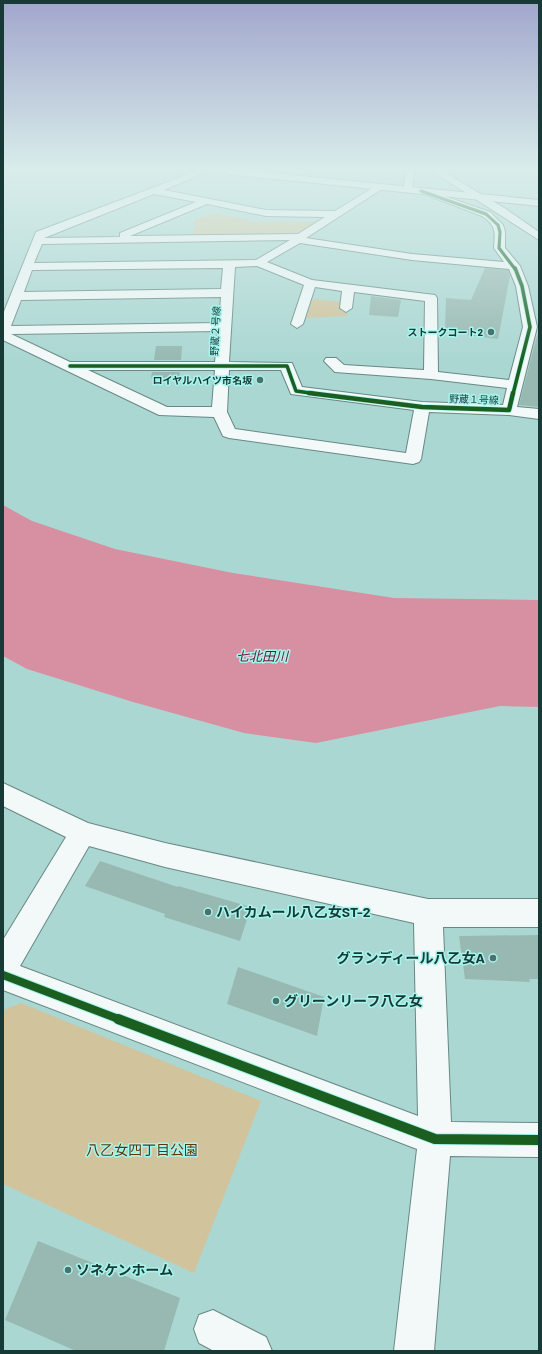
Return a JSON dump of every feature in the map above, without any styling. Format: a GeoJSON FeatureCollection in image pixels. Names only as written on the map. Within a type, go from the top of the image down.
{"type":"FeatureCollection","features":[{"type":"Feature","properties":{"kind":"main road"},"geometry":{"type":"LineString","coordinates":[[40,234],[3,330],[224,327]]}},
{"type":"Feature","properties":{"kind":"main road"},"geometry":{"type":"LineString","coordinates":[[111,240],[125,234]]}},
{"type":"Feature","properties":{"kind":"main road"},"geometry":{"type":"LineString","coordinates":[[258,263],[306,234]]}},
{"type":"Feature","properties":{"kind":"main road","name":"野蔵１号線"},"geometry":{"type":"LineString","coordinates":[[223,364],[287,366],[296,391],[422,407],[510,410],[515,385],[534,328],[522,286],[514,266],[499,248],[500,234]]}},
{"type":"Feature","properties":{"kind":"main road"},"geometry":{"type":"LineString","coordinates":[[38,241],[299,239],[412,257],[514,266]]}},
{"type":"Feature","properties":{"kind":"main road"},"geometry":{"type":"LineString","coordinates":[[28,266],[258,263],[310,282],[432,298],[431,375]]}},
{"type":"Feature","properties":{"kind":"main road","name":"野蔵２号線"},"geometry":{"type":"LineString","coordinates":[[219,412],[228,264]]}},
{"type":"Feature","properties":{"kind":"main road"},"geometry":{"type":"LineString","coordinates":[[297,324],[310,282]]}},
{"type":"Feature","properties":{"kind":"main road"},"geometry":{"type":"LineString","coordinates":[[346,308],[348,287]]}},
{"type":"Feature","properties":{"kind":"main road"},"geometry":{"type":"LineString","coordinates":[[16,296],[227,293]]}},
{"type":"Feature","properties":{"kind":"main road"},"geometry":{"type":"LineString","coordinates":[[3,336],[70,366],[164,412],[219,412],[229,433],[413,459],[422,407]]}},
{"type":"Feature","properties":{"kind":"main road"},"geometry":{"type":"LineString","coordinates":[[331,361],[340,369],[431,375],[515,385]]}},
{"type":"Feature","properties":{"kind":"main road"},"geometry":{"type":"LineString","coordinates":[[70,366],[223,364]]}},
{"type":"Feature","properties":{"kind":"main road"},"geometry":{"type":"LineString","coordinates":[[510,410],[539,414]]}},
{"type":"Feature","properties":{"kind":"main road"},"geometry":{"type":"LineString","coordinates":[[3,794],[83,833],[165,855],[428,913],[539,913]]}},
{"type":"Feature","properties":{"kind":"main road"},"geometry":{"type":"LineString","coordinates":[[3,967],[83,833]]}},
{"type":"Feature","properties":{"kind":"main road"},"geometry":{"type":"LineString","coordinates":[[414,1351],[435,1139],[428,913]]}},
{"type":"Feature","properties":{"kind":"main road"},"geometry":{"type":"LineString","coordinates":[[3,975],[435,1139],[539,1140]]}},
{"type":"Feature","properties":{"kind":"main road"},"geometry":{"type":"LineString","coordinates":[[213,1329],[252,1351]]}},
{"type":"Feature","properties":{"kind":"green space"},"geometry":{"type":"Polygon","coordinates":[[[313,299],[342,302],[347,316],[306,318],[313,299]]]}},
{"type":"Feature","properties":{"kind":"green space","name":"八乙女四丁目公園"},"geometry":{"type":"Polygon","coordinates":[[[21,1003],[261,1101],[194,1273],[3,1184],[3,1010],[21,1003]]]}},
{"type":"Feature","properties":{"kind":"water","name":"七北田川"},"geometry":{"type":"Polygon","coordinates":[[[3,505],[32,521],[115,549],[233,573],[394,598],[539,600],[539,707],[500,706],[316,743],[244,733],[133,702],[27,669],[3,656],[3,505]]]}},
{"type":"Feature","properties":{"kind":"building"},"geometry":{"type":"Polygon","coordinates":[[[485,268],[508,270],[510,276],[498,339],[467,335],[468,332],[445,330],[446,298],[471,300],[485,268]]]}},
{"type":"Feature","properties":{"kind":"building"},"geometry":{"type":"Polygon","coordinates":[[[371,296],[401,300],[398,317],[369,315],[371,296]]]}},
{"type":"Feature","properties":{"kind":"building"},"geometry":{"type":"Polygon","coordinates":[[[539,331],[539,407],[519,405],[536,339],[539,331]]]}},
{"type":"Feature","properties":{"kind":"building"},"geometry":{"type":"Polygon","coordinates":[[[156,346],[182,346],[181,360],[154,360],[156,346]]]}},
{"type":"Feature","properties":{"kind":"building"},"geometry":{"type":"Polygon","coordinates":[[[152,372],[180,372],[179,378],[151,378],[152,372]]]}},
{"type":"Feature","properties":{"kind":"building"},"geometry":{"type":"Polygon","coordinates":[[[100,861],[178,887],[251,907],[240,941],[164,917],[165,914],[85,886],[100,861]]]}},
{"type":"Feature","properties":{"kind":"building","name":"グランディール八乙女A"},"geometry":{"type":"Polygon","coordinates":[[[539,935],[539,979],[529,979],[530,982],[465,979],[459,936],[539,935]]]}},
{"type":"Feature","properties":{"kind":"building","name":"グリーンリーフ八乙女"},"geometry":{"type":"Polygon","coordinates":[[[238,967],[324,997],[317,1036],[227,1004],[238,967]]]}},
{"type":"Feature","properties":{"kind":"building","name":"ソネケンホーム"},"geometry":{"type":"Polygon","coordinates":[[[38,1241],[180,1298],[164,1351],[76,1351],[5,1320],[38,1241]]]}},
{"type":"Feature","properties":{"kind":"cycle path"},"geometry":{"type":"LineString","coordinates":[[70,366],[287,366],[296,391],[422,407],[509,410],[530,327],[522,286],[514,266],[499,248],[500,234]]}},
{"type":"Feature","properties":{"kind":"cycle path"},"geometry":{"type":"LineString","coordinates":[[3,975],[435,1139],[539,1140]]}},
{"type":"Feature","properties":{"kind":"place","name":"ストークコート2"},"geometry":{"type":"Point","coordinates":[491,332]}},
{"type":"Feature","properties":{"kind":"place","name":"ロイヤルハイツ市名坂"},"geometry":{"type":"Point","coordinates":[260,380]}},
{"type":"Feature","properties":{"kind":"place","name":"ハイカムール八乙女ST-2"},"geometry":{"type":"Point","coordinates":[208,912]}},
{"type":"Feature","properties":{"kind":"place","name":"グランディール八乙女A"},"geometry":{"type":"Point","coordinates":[493,958]}},
{"type":"Feature","properties":{"kind":"place","name":"グリーンリーフ八乙女"},"geometry":{"type":"Point","coordinates":[276,1001]}},
{"type":"Feature","properties":{"kind":"place","name":"ソネケンホーム"},"geometry":{"type":"Point","coordinates":[68,1270]}}]}
